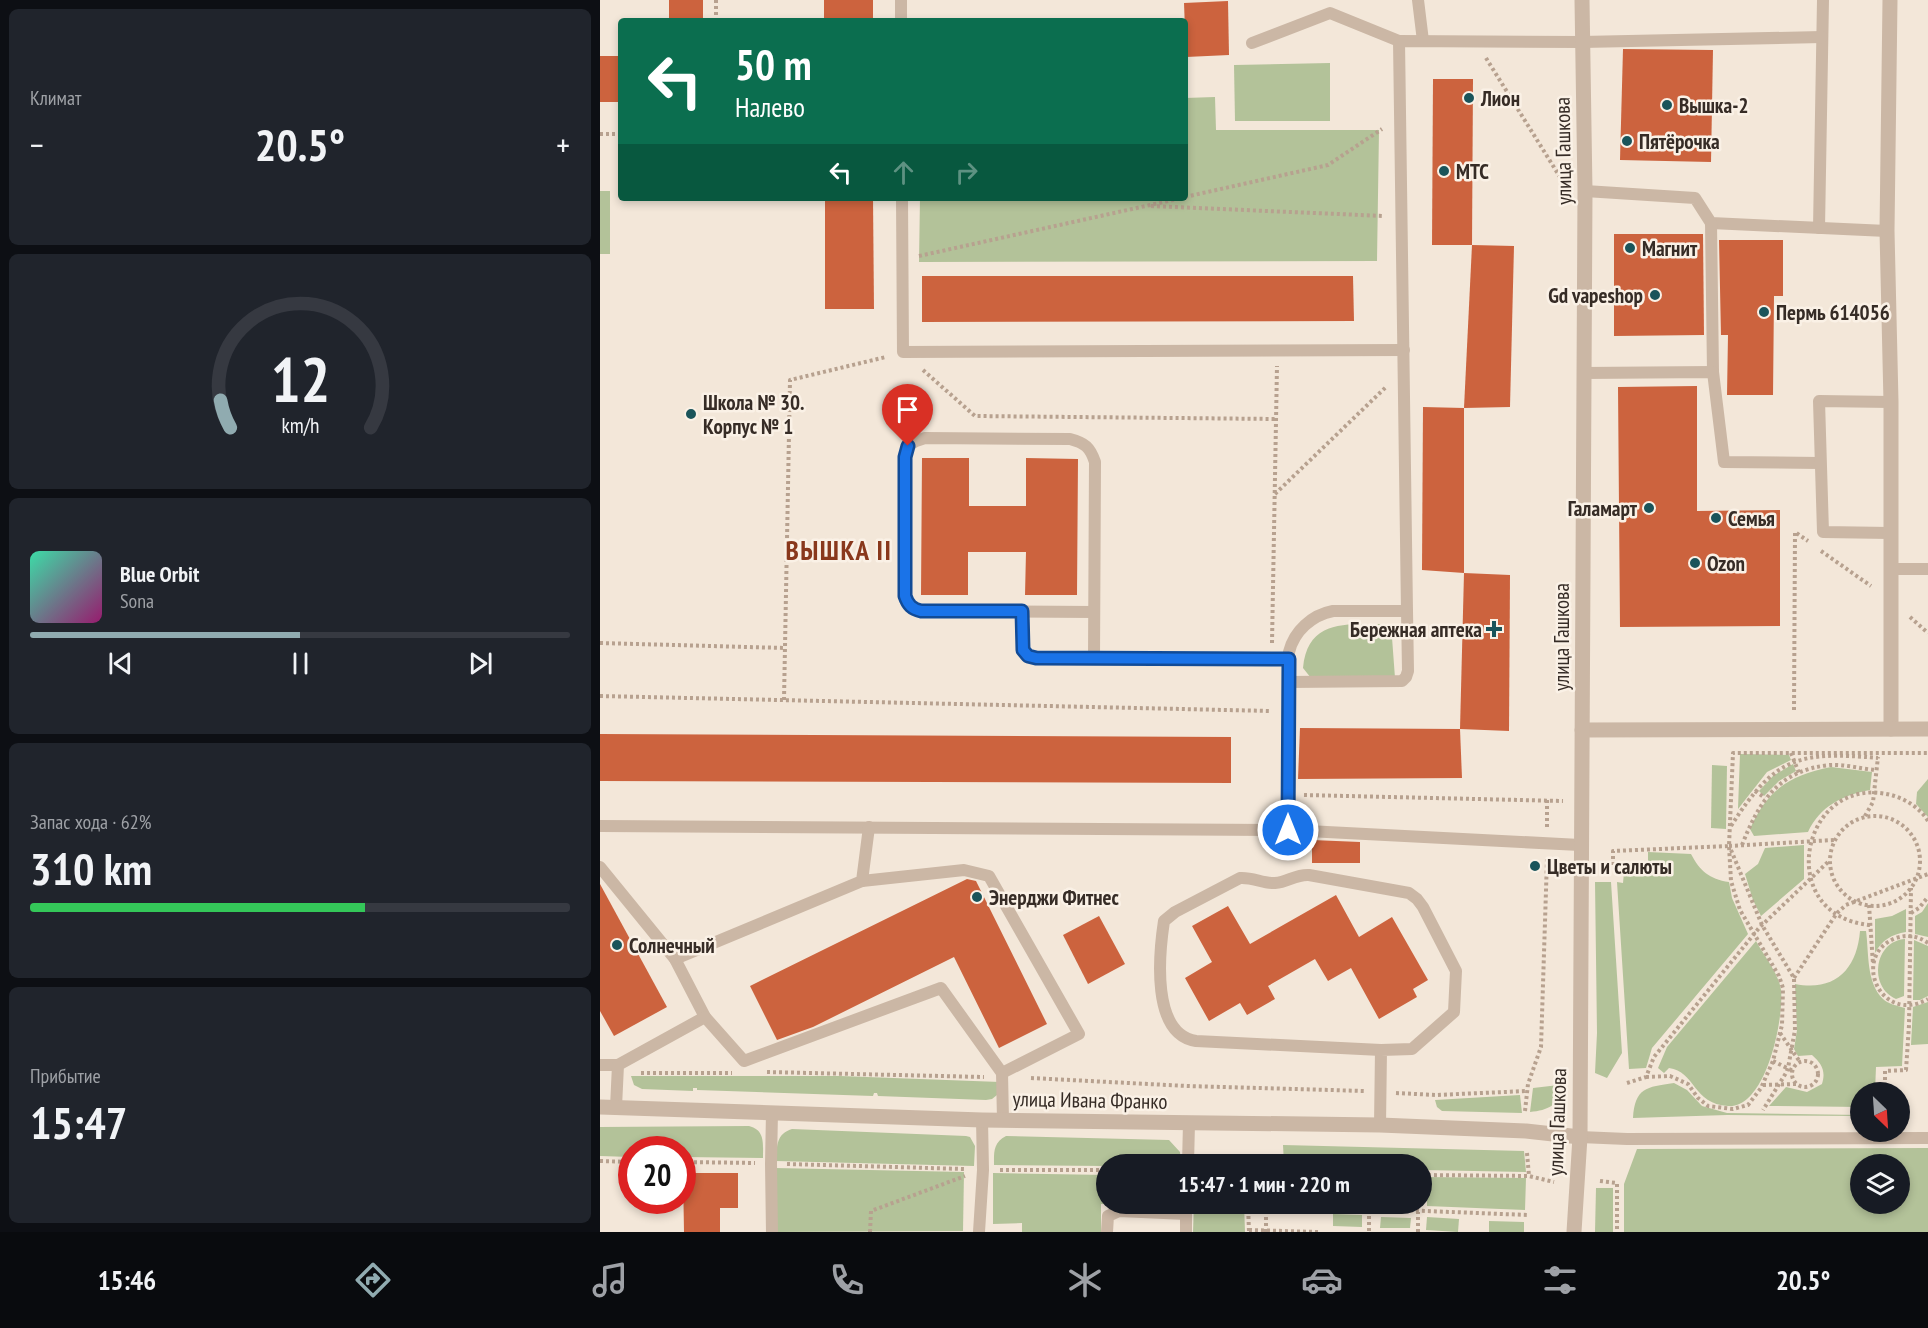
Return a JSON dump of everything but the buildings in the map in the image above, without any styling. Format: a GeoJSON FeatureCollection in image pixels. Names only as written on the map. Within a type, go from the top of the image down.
{"type":"FeatureCollection","features":[{"type":"Feature","properties":{"kind":"street","name":"улица Гашкова"},"geometry":{"type":"LineString","coordinates":[[1574,1232],[1580,1137],[1582,885],[1580,845],[1585,191],[1582,0]]}},
{"type":"Feature","properties":{"kind":"street"},"geometry":{"type":"LineString","coordinates":[[1890,0],[1887,231],[1891,402],[1891,729]]}},
{"type":"Feature","properties":{"kind":"street"},"geometry":{"type":"LineString","coordinates":[[1582,730],[1928,729]]}},
{"type":"Feature","properties":{"kind":"street","name":"улица Ивана Франко"},"geometry":{"type":"LineString","coordinates":[[600,1107],[982,1120],[1380,1125],[1526,1131],[1580,1137]]}},
{"type":"Feature","properties":{"kind":"lane"},"geometry":{"type":"LineString","coordinates":[[901,0],[901,18]]}},
{"type":"Feature","properties":{"kind":"lane"},"geometry":{"type":"LineString","coordinates":[[1418,0],[1423,41]]}},
{"type":"Feature","properties":{"kind":"lane"},"geometry":{"type":"LineString","coordinates":[[1820,228],[1823,0]]}},
{"type":"Feature","properties":{"kind":"lane"},"geometry":{"type":"LineString","coordinates":[[1252,43],[1330,13],[1400,42],[1582,42],[1822,37]]}},
{"type":"Feature","properties":{"kind":"lane"},"geometry":{"type":"LineString","coordinates":[[1289,682],[1402,681],[1408,670],[1400,42]]}},
{"type":"Feature","properties":{"kind":"lane"},"geometry":{"type":"LineString","coordinates":[[1585,191],[1695,198],[1711,223],[1713,372],[1724,462],[1820,463]]}},
{"type":"Feature","properties":{"kind":"lane"},"geometry":{"type":"LineString","coordinates":[[902,201],[903,352],[1404,350]]}},
{"type":"Feature","properties":{"kind":"lane"},"geometry":{"type":"LineString","coordinates":[[1711,223],[1887,231]]}},
{"type":"Feature","properties":{"kind":"lane"},"geometry":{"type":"LineString","coordinates":[[1583,373],[1713,372]]}},
{"type":"Feature","properties":{"kind":"lane"},"geometry":{"type":"LineString","coordinates":[[1890,533],[1823,532],[1819,401],[1891,402]]}},
{"type":"Feature","properties":{"kind":"lane"},"geometry":{"type":"LineString","coordinates":[[1094,612],[921,611],[913,609],[907,603],[905,596],[905,457],[908,446],[925,438],[1070,439],[1084,443],[1092,452],[1095,462],[1094,658]]}},
{"type":"Feature","properties":{"kind":"lane"},"geometry":{"type":"LineString","coordinates":[[1892,569],[1928,569]]}},
{"type":"Feature","properties":{"kind":"lane"},"geometry":{"type":"LineString","coordinates":[[1022,611],[1023,650],[1028,656],[1036,658],[1289,659]]}},
{"type":"Feature","properties":{"kind":"lane"},"geometry":{"type":"LineString","coordinates":[[1288,830],[1291,642],[1310,621],[1324,613],[1407,611]]}},
{"type":"Feature","properties":{"kind":"lane"},"geometry":{"type":"LineString","coordinates":[[600,826],[1288,830],[1580,845]]}},
{"type":"Feature","properties":{"kind":"lane"},"geometry":{"type":"LineString","coordinates":[[862,881],[869,828]]}},
{"type":"Feature","properties":{"kind":"lane"},"geometry":{"type":"LineString","coordinates":[[600,867],[675,959],[705,1017],[744,1061],[940,988],[1002,1076],[1003,1120]]}},
{"type":"Feature","properties":{"kind":"lane"},"geometry":{"type":"LineString","coordinates":[[675,959],[862,881],[964,870],[989,876],[1079,1034],[1002,1076]]}},
{"type":"Feature","properties":{"kind":"lane"},"geometry":{"type":"LineString","coordinates":[[1309,875],[1409,893],[1423,908],[1456,971],[1454,1012],[1412,1049],[1381,1050],[1187,1040],[1175,1028],[1161,998],[1164,921],[1175,912],[1240,878],[1277,883],[1294,876],[1309,875]]}},
{"type":"Feature","properties":{"kind":"lane"},"geometry":{"type":"LineString","coordinates":[[600,1065],[617,1069],[705,1017]]}},
{"type":"Feature","properties":{"kind":"lane"},"geometry":{"type":"LineString","coordinates":[[1380,1125],[1381,1050]]}},
{"type":"Feature","properties":{"kind":"lane"},"geometry":{"type":"LineString","coordinates":[[616,1107],[617,1069]]}},
{"type":"Feature","properties":{"kind":"lane"},"geometry":{"type":"LineString","coordinates":[[772,1112],[772,1232]]}},
{"type":"Feature","properties":{"kind":"lane"},"geometry":{"type":"LineString","coordinates":[[979,1232],[983,1170],[982,1120]]}},
{"type":"Feature","properties":{"kind":"lane"},"geometry":{"type":"LineString","coordinates":[[1188,1154],[1189,1123]]}},
{"type":"Feature","properties":{"kind":"lane"},"geometry":{"type":"LineString","coordinates":[[1580,1137],[1627,1139],[1928,1138]]}},
{"type":"Feature","properties":{"kind":"lane"},"geometry":{"type":"LineString","coordinates":[[1107,1232],[1108,1216],[1112,1214]]}},
{"type":"Feature","properties":{"kind":"lane"},"geometry":{"type":"LineString","coordinates":[[1186,1232],[1187,1214]]}},
{"type":"Feature","properties":{"kind":"path"},"geometry":{"type":"LineString","coordinates":[[716,0],[716,18]]}},
{"type":"Feature","properties":{"kind":"path"},"geometry":{"type":"LineString","coordinates":[[1475,41],[1564,185]]}},
{"type":"Feature","properties":{"kind":"path"},"geometry":{"type":"LineString","coordinates":[[1188,197],[1328,165],[1401,117]]}},
{"type":"Feature","properties":{"kind":"path"},"geometry":{"type":"LineString","coordinates":[[600,134],[618,134]]}},
{"type":"Feature","properties":{"kind":"path"},"geometry":{"type":"LineString","coordinates":[[903,259],[1168,201]]}},
{"type":"Feature","properties":{"kind":"path"},"geometry":{"type":"LineString","coordinates":[[1144,206],[1402,217]]}},
{"type":"Feature","properties":{"kind":"path"},"geometry":{"type":"LineString","coordinates":[[1272,659],[1277,350]]}},
{"type":"Feature","properties":{"kind":"path"},"geometry":{"type":"LineString","coordinates":[[784,700],[790,380],[903,352],[975,416],[1276,419]]}},
{"type":"Feature","properties":{"kind":"path"},"geometry":{"type":"LineString","coordinates":[[1275,495],[1404,369]]}},
{"type":"Feature","properties":{"kind":"path"},"geometry":{"type":"LineString","coordinates":[[1794,714],[1795,532],[1892,601]]}},
{"type":"Feature","properties":{"kind":"path"},"geometry":{"type":"LineString","coordinates":[[600,643],[785,648]]}},
{"type":"Feature","properties":{"kind":"path"},"geometry":{"type":"LineString","coordinates":[[600,696],[1289,711]]}},
{"type":"Feature","properties":{"kind":"path"},"geometry":{"type":"LineString","coordinates":[[1627,1083],[1646,1077],[1670,1076],[1688,1084],[1698,1098],[1708,1106],[1733,1109],[1748,1105],[1763,1085],[1773,1061],[1780,1032],[1783,988],[1779,976],[1740,910],[1731,881],[1729,846],[1733,753],[1878,755],[1928,753]]}},
{"type":"Feature","properties":{"kind":"path"},"geometry":{"type":"LineString","coordinates":[[1791,753],[1799,773]]}},
{"type":"Feature","properties":{"kind":"path"},"geometry":{"type":"LineString","coordinates":[[1730,828],[1755,791],[1771,774],[1800,759],[1841,754]]}},
{"type":"Feature","properties":{"kind":"path"},"geometry":{"type":"LineString","coordinates":[[1840,766],[1841,754]]}},
{"type":"Feature","properties":{"kind":"path"},"geometry":{"type":"LineString","coordinates":[[1864,816],[1873,802],[1878,755]]}},
{"type":"Feature","properties":{"kind":"path"},"geometry":{"type":"LineString","coordinates":[[1742,845],[1753,816],[1779,783],[1799,773],[1831,765],[1876,770]]}},
{"type":"Feature","properties":{"kind":"path"},"geometry":{"type":"LineString","coordinates":[[1755,791],[1765,798]]}},
{"type":"Feature","properties":{"kind":"path"},"geometry":{"type":"LineString","coordinates":[[1870,925],[1857,923],[1837,914],[1821,899],[1811,879],[1808,857],[1811,841],[1823,817],[1840,802],[1861,794],[1883,793],[1899,797],[1914,806],[1928,821]]}},
{"type":"Feature","properties":{"kind":"path"},"geometry":{"type":"LineString","coordinates":[[1288,795],[1581,801]]}},
{"type":"Feature","properties":{"kind":"path"},"geometry":{"type":"LineString","coordinates":[[1525,1111],[1527,1090],[1541,1047],[1547,800]]}},
{"type":"Feature","properties":{"kind":"path"},"geometry":{"type":"LineString","coordinates":[[1880,815],[1894,819],[1916,840],[1920,854],[1920,869],[1916,880],[1906,894],[1893,902],[1879,906],[1854,901],[1839,889],[1832,876],[1829,861],[1832,845],[1839,832],[1850,822],[1864,816],[1880,815]]}},
{"type":"Feature","properties":{"kind":"path"},"geometry":{"type":"LineString","coordinates":[[1613,865],[1613,851],[1834,840]]}},
{"type":"Feature","properties":{"kind":"path"},"geometry":{"type":"LineString","coordinates":[[1729,846],[1762,925],[1794,978],[1795,1030],[1788,1068],[1763,1110]]}},
{"type":"Feature","properties":{"kind":"path"},"geometry":{"type":"LineString","coordinates":[[1646,1077],[1654,1057],[1754,934],[1829,861]]}},
{"type":"Feature","properties":{"kind":"path"},"geometry":{"type":"LineString","coordinates":[[1794,978],[1837,914],[1854,901],[1928,874]]}},
{"type":"Feature","properties":{"kind":"path"},"geometry":{"type":"LineString","coordinates":[[1885,1082],[1886,1071],[1906,1070],[1911,887]]}},
{"type":"Feature","properties":{"kind":"path"},"geometry":{"type":"LineString","coordinates":[[1911,913],[1919,908],[1928,897]]}},
{"type":"Feature","properties":{"kind":"path"},"geometry":{"type":"LineString","coordinates":[[1869,905],[1873,975],[1876,985],[1889,1000],[1909,1006],[1928,999]]}},
{"type":"Feature","properties":{"kind":"path"},"geometry":{"type":"LineString","coordinates":[[1873,975],[1873,965],[1882,947],[1891,940],[1911,936],[1928,942]]}},
{"type":"Feature","properties":{"kind":"path"},"geometry":{"type":"LineString","coordinates":[[1780,1032],[1791,1052],[1800,1062],[1812,1063],[1818,1075],[1816,1082],[1808,1087],[1800,1087],[1792,1077],[1793,1071],[1800,1062]]}},
{"type":"Feature","properties":{"kind":"path"},"geometry":{"type":"LineString","coordinates":[[1773,1061],[1793,1071]]}},
{"type":"Feature","properties":{"kind":"path"},"geometry":{"type":"LineString","coordinates":[[617,1069],[743,1072]]}},
{"type":"Feature","properties":{"kind":"path"},"geometry":{"type":"LineString","coordinates":[[766,1072],[1002,1076],[1187,1086],[1340,1089],[1436,1095],[1527,1090]]}},
{"type":"Feature","properties":{"kind":"path"},"geometry":{"type":"LineString","coordinates":[[1763,1085],[1796,1084]]}},
{"type":"Feature","properties":{"kind":"path"},"geometry":{"type":"LineString","coordinates":[[1527,1153],[1530,1176]]}},
{"type":"Feature","properties":{"kind":"path"},"geometry":{"type":"LineString","coordinates":[[600,1161],[618,1162]]}},
{"type":"Feature","properties":{"kind":"path"},"geometry":{"type":"LineString","coordinates":[[696,1162],[983,1170],[1096,1170]]}},
{"type":"Feature","properties":{"kind":"path"},"geometry":{"type":"LineString","coordinates":[[870,1232],[871,1211],[983,1170]]}},
{"type":"Feature","properties":{"kind":"path"},"geometry":{"type":"LineString","coordinates":[[1432,1175],[1530,1176],[1554,1182]]}},
{"type":"Feature","properties":{"kind":"path"},"geometry":{"type":"LineString","coordinates":[[1600,1181],[1617,1183],[1617,1232]]}},
{"type":"Feature","properties":{"kind":"path"},"geometry":{"type":"LineString","coordinates":[[1432,1212],[1528,1215]]}},
{"type":"Feature","properties":{"kind":"path"},"geometry":{"type":"LineString","coordinates":[[1248,1214],[1249,1231],[1318,1232]]}},
{"type":"Feature","properties":{"kind":"path"},"geometry":{"type":"LineString","coordinates":[[1266,1214],[1266,1231]]}},
{"type":"Feature","properties":{"kind":"path"},"geometry":{"type":"LineString","coordinates":[[1369,1214],[1369,1232]]}},
{"type":"Feature","properties":{"kind":"path"},"geometry":{"type":"LineString","coordinates":[[1418,1214],[1418,1232]]}},
{"type":"Feature","properties":{"kind":"green space"},"geometry":{"type":"Polygon","coordinates":[[[1330,63],[1330,121],[1235,121],[1234,65],[1330,63]]]}},
{"type":"Feature","properties":{"kind":"green space"},"geometry":{"type":"Polygon","coordinates":[[[1215,97],[1216,130],[1379,130],[1377,261],[919,262],[920,201],[1188,201],[1188,98],[1215,97]]]}},
{"type":"Feature","properties":{"kind":"green space"},"geometry":{"type":"Polygon","coordinates":[[[600,191],[610,191],[610,254],[600,254],[600,191]]]}},
{"type":"Feature","properties":{"kind":"green space"},"geometry":{"type":"Polygon","coordinates":[[[1391,624],[1395,678],[1311,678],[1303,668],[1313,639],[1322,631],[1347,625],[1391,624]]]}},
{"type":"Feature","properties":{"kind":"green space"},"geometry":{"type":"Polygon","coordinates":[[[1740,754],[1789,755],[1791,760],[1767,772],[1738,809],[1740,754]]]}},
{"type":"Feature","properties":{"kind":"green space"},"geometry":{"type":"Polygon","coordinates":[[[1793,764],[1796,771],[1779,781],[1764,796],[1759,791],[1773,776],[1793,764]]]}},
{"type":"Feature","properties":{"kind":"green space"},"geometry":{"type":"Polygon","coordinates":[[[1712,765],[1727,766],[1726,829],[1711,828],[1712,765]]]}},
{"type":"Feature","properties":{"kind":"green space"},"geometry":{"type":"Polygon","coordinates":[[[1831,767],[1872,772],[1870,790],[1833,803],[1819,815],[1808,832],[1754,836],[1750,829],[1772,794],[1792,780],[1816,770],[1831,767]]]}},
{"type":"Feature","properties":{"kind":"green space"},"geometry":{"type":"Polygon","coordinates":[[[1928,779],[1928,817],[1916,804],[1917,792],[1928,779]]]}},
{"type":"Feature","properties":{"kind":"green space"},"geometry":{"type":"Polygon","coordinates":[[[1804,845],[1804,879],[1761,916],[1745,874],[1758,864],[1765,848],[1804,845]]]}},
{"type":"Feature","properties":{"kind":"green space"},"geometry":{"type":"Polygon","coordinates":[[[1648,852],[1691,854],[1706,873],[1716,879],[1729,882],[1732,898],[1748,934],[1652,1048],[1646,1068],[1629,1069],[1617,882],[1623,883],[1625,862],[1648,861],[1648,852]]]}},
{"type":"Feature","properties":{"kind":"green space"},"geometry":{"type":"Polygon","coordinates":[[[1595,882],[1611,882],[1622,1053],[1607,1078],[1595,1073],[1597,1033],[1595,882]]]}},
{"type":"Feature","properties":{"kind":"green space"},"geometry":{"type":"Polygon","coordinates":[[[1928,903],[1928,937],[1915,934],[1915,916],[1922,912],[1928,903]]]}},
{"type":"Feature","properties":{"kind":"green space"},"geometry":{"type":"Polygon","coordinates":[[[1906,909],[1906,932],[1888,939],[1875,953],[1875,919],[1892,916],[1906,909]]]}},
{"type":"Feature","properties":{"kind":"green space"},"geometry":{"type":"Polygon","coordinates":[[[1860,931],[1866,931],[1868,958],[1874,985],[1883,999],[1905,1008],[1902,1066],[1876,1067],[1875,1082],[1850,1082],[1850,1107],[1769,1106],[1786,1087],[1807,1092],[1822,1084],[1823,1071],[1818,1062],[1812,1055],[1798,1056],[1794,1049],[1797,1030],[1795,984],[1809,986],[1832,981],[1849,967],[1858,945],[1860,931]]]}},
{"type":"Feature","properties":{"kind":"green space"},"geometry":{"type":"Polygon","coordinates":[[[1905,939],[1904,996],[1896,999],[1881,985],[1878,965],[1887,948],[1905,939]]]}},
{"type":"Feature","properties":{"kind":"green space"},"geometry":{"type":"Polygon","coordinates":[[[1914,940],[1928,946],[1928,996],[1920,1000],[1913,1000],[1914,940]]]}},
{"type":"Feature","properties":{"kind":"green space"},"geometry":{"type":"Polygon","coordinates":[[[1756,941],[1780,984],[1781,1003],[1776,1040],[1770,1060],[1753,1093],[1741,1103],[1728,1106],[1716,1104],[1701,1094],[1678,1070],[1669,1068],[1664,1073],[1658,1068],[1667,1047],[1756,941]]]}},
{"type":"Feature","properties":{"kind":"green space"},"geometry":{"type":"Polygon","coordinates":[[[1928,1002],[1928,1044],[1911,1045],[1913,1007],[1928,1002]]]}},
{"type":"Feature","properties":{"kind":"green space"},"geometry":{"type":"Polygon","coordinates":[[[631,1076],[840,1076],[1000,1082],[997,1095],[986,1100],[878,1096],[877,1093],[873,1096],[697,1090],[697,1088],[693,1088],[693,1091],[642,1089],[634,1085],[631,1076]]]}},
{"type":"Feature","properties":{"kind":"green space"},"geometry":{"type":"Polygon","coordinates":[[[1674,1083],[1687,1090],[1702,1106],[1727,1113],[1850,1116],[1727,1115],[1633,1118],[1639,1095],[1656,1086],[1674,1083]]]}},
{"type":"Feature","properties":{"kind":"green space"},"geometry":{"type":"Polygon","coordinates":[[[1559,1085],[1557,1098],[1552,1106],[1530,1112],[1533,1088],[1559,1085]]]}},
{"type":"Feature","properties":{"kind":"green space"},"geometry":{"type":"Polygon","coordinates":[[[1520,1095],[1522,1113],[1442,1111],[1437,1107],[1435,1100],[1520,1095]]]}},
{"type":"Feature","properties":{"kind":"green space"},"geometry":{"type":"Polygon","coordinates":[[[749,1126],[760,1134],[763,1142],[763,1158],[696,1157],[696,1136],[618,1136],[618,1157],[600,1156],[600,1127],[749,1126]]]}},
{"type":"Feature","properties":{"kind":"green space"},"geometry":{"type":"Polygon","coordinates":[[[792,1129],[966,1136],[970,1137],[975,1146],[974,1166],[776,1161],[780,1137],[792,1129]]]}},
{"type":"Feature","properties":{"kind":"green space"},"geometry":{"type":"Polygon","coordinates":[[[1006,1136],[1169,1140],[1180,1154],[1096,1154],[1096,1166],[994,1165],[996,1145],[1006,1136]]]}},
{"type":"Feature","properties":{"kind":"green space"},"geometry":{"type":"Polygon","coordinates":[[[1283,1145],[1524,1151],[1526,1172],[1432,1170],[1432,1154],[1283,1154],[1283,1145]]]}},
{"type":"Feature","properties":{"kind":"green space"},"geometry":{"type":"Polygon","coordinates":[[[1928,1148],[1928,1232],[1624,1232],[1624,1184],[1637,1149],[1928,1148]]]}},
{"type":"Feature","properties":{"kind":"green space"},"geometry":{"type":"Polygon","coordinates":[[[775,1168],[964,1172],[963,1231],[777,1232],[775,1168]]]}},
{"type":"Feature","properties":{"kind":"green space"},"geometry":{"type":"Polygon","coordinates":[[[993,1173],[1096,1175],[1096,1214],[1101,1214],[1101,1232],[1022,1232],[1022,1223],[993,1224],[993,1173]]]}},
{"type":"Feature","properties":{"kind":"green space"},"geometry":{"type":"Polygon","coordinates":[[[1432,1177],[1526,1178],[1525,1210],[1432,1206],[1432,1177]]]}},
{"type":"Feature","properties":{"kind":"green space"},"geometry":{"type":"Polygon","coordinates":[[[1596,1188],[1613,1188],[1613,1232],[1595,1232],[1596,1188]]]}},
{"type":"Feature","properties":{"kind":"green space"},"geometry":{"type":"Polygon","coordinates":[[[1194,1214],[1244,1214],[1245,1232],[1193,1232],[1194,1214]]]}},
{"type":"Feature","properties":{"kind":"green space"},"geometry":{"type":"Polygon","coordinates":[[[1333,1214],[1362,1215],[1362,1227],[1333,1226],[1333,1214]]]}},
{"type":"Feature","properties":{"kind":"green space"},"geometry":{"type":"Polygon","coordinates":[[[1381,1217],[1411,1218],[1410,1228],[1380,1228],[1381,1217]]]}},
{"type":"Feature","properties":{"kind":"green space"},"geometry":{"type":"Polygon","coordinates":[[[1427,1217],[1459,1219],[1458,1232],[1426,1230],[1427,1217]]]}},
{"type":"Feature","properties":{"kind":"green space"},"geometry":{"type":"Polygon","coordinates":[[[1489,1221],[1524,1222],[1524,1232],[1489,1232],[1489,1221]]]}},
{"type":"Feature","properties":{"kind":"place","name":"Лион"},"geometry":{"type":"Point","coordinates":[1469,98]}},
{"type":"Feature","properties":{"kind":"place","name":"Вышка-2"},"geometry":{"type":"Point","coordinates":[1667,105]}},
{"type":"Feature","properties":{"kind":"place","name":"Пятёрочка"},"geometry":{"type":"Point","coordinates":[1627,141]}},
{"type":"Feature","properties":{"kind":"place","name":"МТС"},"geometry":{"type":"Point","coordinates":[1444,171]}},
{"type":"Feature","properties":{"kind":"place","name":"Магнит"},"geometry":{"type":"Point","coordinates":[1630,248]}},
{"type":"Feature","properties":{"kind":"place","name":"Gd vapeshop"},"geometry":{"type":"Point","coordinates":[1655,295]}},
{"type":"Feature","properties":{"kind":"place","name":"Пермь 614056"},"geometry":{"type":"Point","coordinates":[1764,312]}},
{"type":"Feature","properties":{"kind":"place","name":"Школа № 30. Корпус № 1"},"geometry":{"type":"Point","coordinates":[691,414]}},
{"type":"Feature","properties":{"kind":"place","name":"Галамарт"},"geometry":{"type":"Point","coordinates":[1649,508]}},
{"type":"Feature","properties":{"kind":"place","name":"Семья"},"geometry":{"type":"Point","coordinates":[1716,518]}},
{"type":"Feature","properties":{"kind":"place","name":"Ozon"},"geometry":{"type":"Point","coordinates":[1695,563]}},
{"type":"Feature","properties":{"kind":"place","name":"Бережная аптека"},"geometry":{"type":"Point","coordinates":[1494,629]}},
{"type":"Feature","properties":{"kind":"place","name":"Цветы и салюты"},"geometry":{"type":"Point","coordinates":[1535,866]}},
{"type":"Feature","properties":{"kind":"place","name":"Энерджи Фитнес"},"geometry":{"type":"Point","coordinates":[977,897]}},
{"type":"Feature","properties":{"kind":"place","name":"Солнечный"},"geometry":{"type":"Point","coordinates":[617,945]}},
{"type":"Feature","properties":{"kind":"district","name":"ВЫШКА II"},"geometry":{"type":"Point","coordinates":[839,550]}},
{"type":"Feature","properties":{"kind":"route"},"geometry":{"type":"LineString","coordinates":[[908,446],[905,457],[905,596],[907,603],[913,609],[921,611],[1022,611],[1023,650],[1028,656],[1036,658],[1289,659],[1288,830]]}}]}
